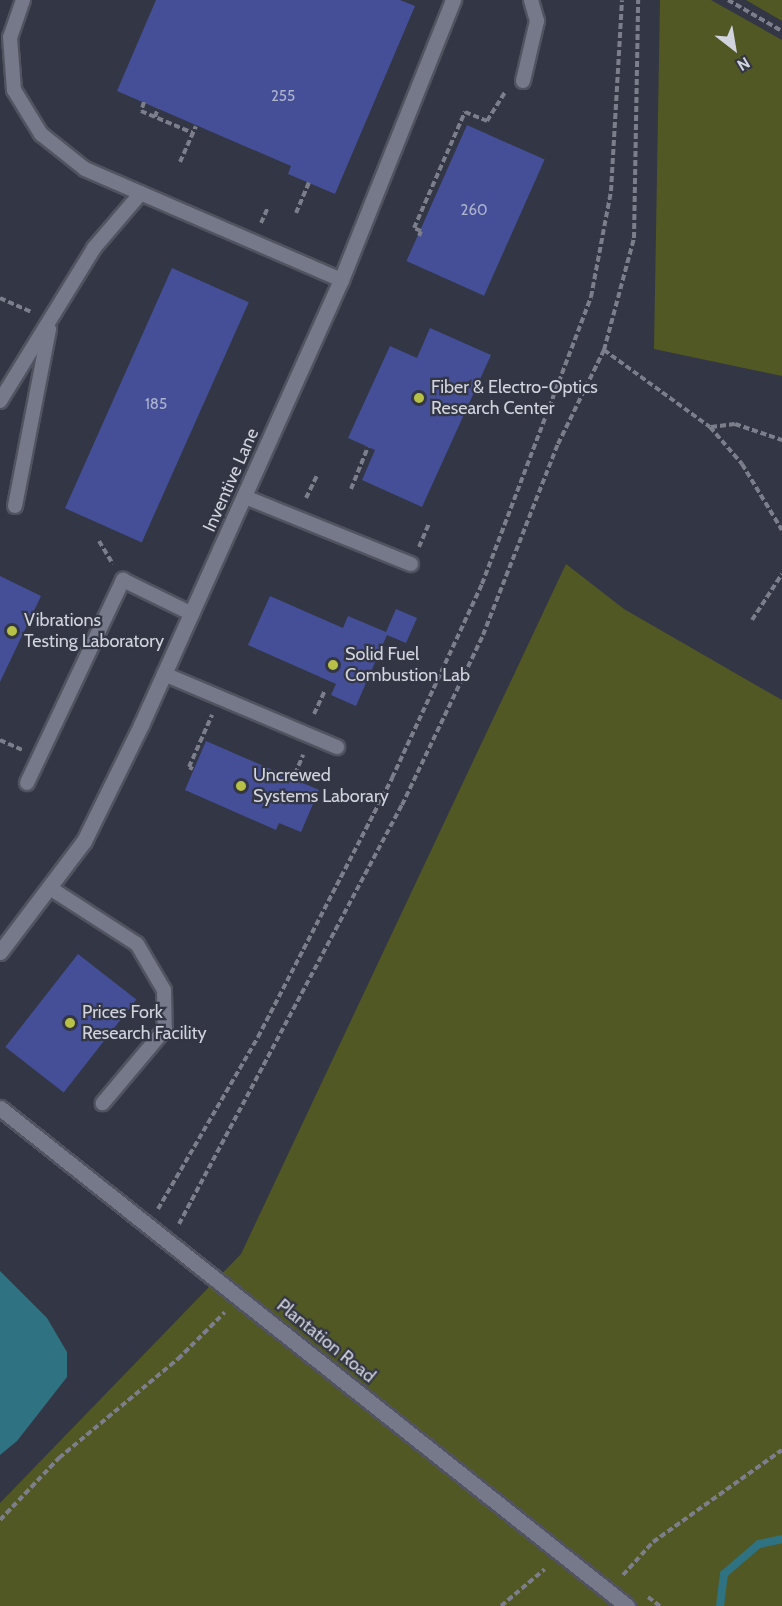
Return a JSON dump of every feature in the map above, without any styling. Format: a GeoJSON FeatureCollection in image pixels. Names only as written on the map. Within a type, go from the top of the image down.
{"type":"FeatureCollection","features":[{"type":"Feature","properties":{"kind":"street","name":"Inventive Lane"},"geometry":{"type":"LineString","coordinates":[[0,952],[84,841],[164,674],[341,280],[453,0]]}},
{"type":"Feature","properties":{"kind":"street","name":"Plantation Road"},"geometry":{"type":"LineString","coordinates":[[0,1108],[148,1228],[240,1297],[627,1606]]}},
{"type":"Feature","properties":{"kind":"lane"},"geometry":{"type":"LineString","coordinates":[[23,0],[10,37],[14,90],[41,134],[85,169],[341,280]]}},
{"type":"Feature","properties":{"kind":"lane"},"geometry":{"type":"LineString","coordinates":[[523,81],[537,21],[531,0]]}},
{"type":"Feature","properties":{"kind":"lane"},"geometry":{"type":"LineString","coordinates":[[0,401],[94,248],[141,193]]}},
{"type":"Feature","properties":{"kind":"lane"},"geometry":{"type":"LineString","coordinates":[[15,506],[50,321]]}},
{"type":"Feature","properties":{"kind":"lane"},"geometry":{"type":"LineString","coordinates":[[245,497],[411,564]]}},
{"type":"Feature","properties":{"kind":"lane"},"geometry":{"type":"LineString","coordinates":[[27,783],[123,580],[192,614]]}},
{"type":"Feature","properties":{"kind":"lane"},"geometry":{"type":"LineString","coordinates":[[164,674],[337,747]]}},
{"type":"Feature","properties":{"kind":"lane"},"geometry":{"type":"LineString","coordinates":[[50,888],[137,944],[164,990],[165,1029],[103,1102]]}},
{"type":"Feature","properties":{"kind":"path"},"geometry":{"type":"LineString","coordinates":[[148,1228],[258,1037],[387,789],[482,584],[591,297],[611,190],[622,0]]}},
{"type":"Feature","properties":{"kind":"path"},"geometry":{"type":"LineString","coordinates":[[169,1243],[402,805],[483,635],[558,444],[603,350],[634,238],[638,0]]}},
{"type":"Feature","properties":{"kind":"path"},"geometry":{"type":"LineString","coordinates":[[728,0],[782,31]]}},
{"type":"Feature","properties":{"kind":"path"},"geometry":{"type":"LineString","coordinates":[[419,236],[421,231],[414,228],[465,112],[487,121],[500,94]]}},
{"type":"Feature","properties":{"kind":"path"},"geometry":{"type":"LineString","coordinates":[[144,102],[141,111],[193,133]]}},
{"type":"Feature","properties":{"kind":"path"},"geometry":{"type":"LineString","coordinates":[[155,117],[158,108]]}},
{"type":"Feature","properties":{"kind":"path"},"geometry":{"type":"LineString","coordinates":[[180,162],[196,126]]}},
{"type":"Feature","properties":{"kind":"path"},"geometry":{"type":"LineString","coordinates":[[296,213],[309,183]]}},
{"type":"Feature","properties":{"kind":"path"},"geometry":{"type":"LineString","coordinates":[[0,298],[50,321]]}},
{"type":"Feature","properties":{"kind":"path"},"geometry":{"type":"LineString","coordinates":[[603,350],[710,427],[742,464],[782,530]]}},
{"type":"Feature","properties":{"kind":"path"},"geometry":{"type":"LineString","coordinates":[[710,427],[735,424],[782,440]]}},
{"type":"Feature","properties":{"kind":"path"},"geometry":{"type":"LineString","coordinates":[[351,489],[368,447]]}},
{"type":"Feature","properties":{"kind":"path"},"geometry":{"type":"LineString","coordinates":[[297,518],[317,475]]}},
{"type":"Feature","properties":{"kind":"path"},"geometry":{"type":"LineString","coordinates":[[752,620],[782,574]]}},
{"type":"Feature","properties":{"kind":"path"},"geometry":{"type":"LineString","coordinates":[[305,733],[325,690]]}},
{"type":"Feature","properties":{"kind":"path"},"geometry":{"type":"LineString","coordinates":[[193,769],[189,767],[213,712]]}},
{"type":"Feature","properties":{"kind":"path"},"geometry":{"type":"LineString","coordinates":[[0,740],[9,745]]}},
{"type":"Feature","properties":{"kind":"path"},"geometry":{"type":"LineString","coordinates":[[0,1520],[58,1458],[178,1359],[240,1297]]}},
{"type":"Feature","properties":{"kind":"path"},"geometry":{"type":"LineString","coordinates":[[622,1577],[653,1542],[782,1450]]}},
{"type":"Feature","properties":{"kind":"path"},"geometry":{"type":"LineString","coordinates":[[501,1606],[548,1566]]}},
{"type":"Feature","properties":{"kind":"green space"},"geometry":{"type":"Polygon","coordinates":[[[660,0],[711,0],[782,40],[782,376],[654,349],[660,0]]]}},
{"type":"Feature","properties":{"kind":"green space"},"geometry":{"type":"Polygon","coordinates":[[[746,0],[782,0],[782,21],[746,0]]]}},
{"type":"Feature","properties":{"kind":"green space"},"geometry":{"type":"Polygon","coordinates":[[[566,564],[624,609],[782,700],[782,1606],[0,1606],[0,1503],[241,1254],[566,564]]]}},
{"type":"Feature","properties":{"kind":"water"},"geometry":{"type":"Polygon","coordinates":[[[0,1271],[47,1318],[67,1352],[67,1377],[17,1441],[0,1455],[0,1271]]]}},
{"type":"Feature","properties":{"kind":"building"},"geometry":{"type":"Polygon","coordinates":[[[156,0],[400,0],[415,6],[335,194],[288,174],[291,166],[117,91],[156,0]]]}},
{"type":"Feature","properties":{"kind":"building"},"geometry":{"type":"Polygon","coordinates":[[[467,125],[545,160],[484,296],[406,261],[467,125]]]}},
{"type":"Feature","properties":{"kind":"building"},"geometry":{"type":"Polygon","coordinates":[[[172,268],[249,302],[142,542],[65,508],[172,268]]]}},
{"type":"Feature","properties":{"kind":"building","name":"Fiber & Electro-Optics Research Center"},"geometry":{"type":"Polygon","coordinates":[[[430,328],[491,355],[422,507],[362,480],[375,450],[348,438],[390,346],[417,358],[430,328]]]}},
{"type":"Feature","properties":{"kind":"building","name":"Vibrations Testing Laboratory"},"geometry":{"type":"Polygon","coordinates":[[[0,576],[41,596],[0,682],[0,576]]]}},
{"type":"Feature","properties":{"kind":"building","name":"Solid Fuel Combustion Lab"},"geometry":{"type":"Polygon","coordinates":[[[270,596],[343,628],[348,616],[386,632],[396,609],[417,618],[406,643],[387,635],[356,706],[331,695],[336,684],[248,645],[270,596]]]}},
{"type":"Feature","properties":{"kind":"building","name":"Uncrewed Systems Laborary"},"geometry":{"type":"Polygon","coordinates":[[[206,741],[319,790],[301,832],[279,823],[276,830],[185,790],[206,741]]]}},
{"type":"Feature","properties":{"kind":"building","name":"Prices Fork Research Facility"},"geometry":{"type":"Polygon","coordinates":[[[78,954],[136,1000],[64,1093],[5,1047],[78,954]]]}},
{"type":"Feature","properties":{"kind":"waterway"},"geometry":{"type":"LineString","coordinates":[[720,1606],[724,1574],[759,1544],[782,1539]]}},
{"type":"Feature","properties":{"kind":"place","name":"Fiber & Electro-Optics Research Center"},"geometry":{"type":"Point","coordinates":[419,398]}},
{"type":"Feature","properties":{"kind":"place","name":"Vibrations Testing Laboratory"},"geometry":{"type":"Point","coordinates":[12,631]}},
{"type":"Feature","properties":{"kind":"place","name":"Solid Fuel Combustion Lab"},"geometry":{"type":"Point","coordinates":[333,665]}},
{"type":"Feature","properties":{"kind":"place","name":"Uncrewed Systems Laborary"},"geometry":{"type":"Point","coordinates":[241,786]}},
{"type":"Feature","properties":{"kind":"place","name":"Prices Fork Research Facility"},"geometry":{"type":"Point","coordinates":[70,1023]}}]}
